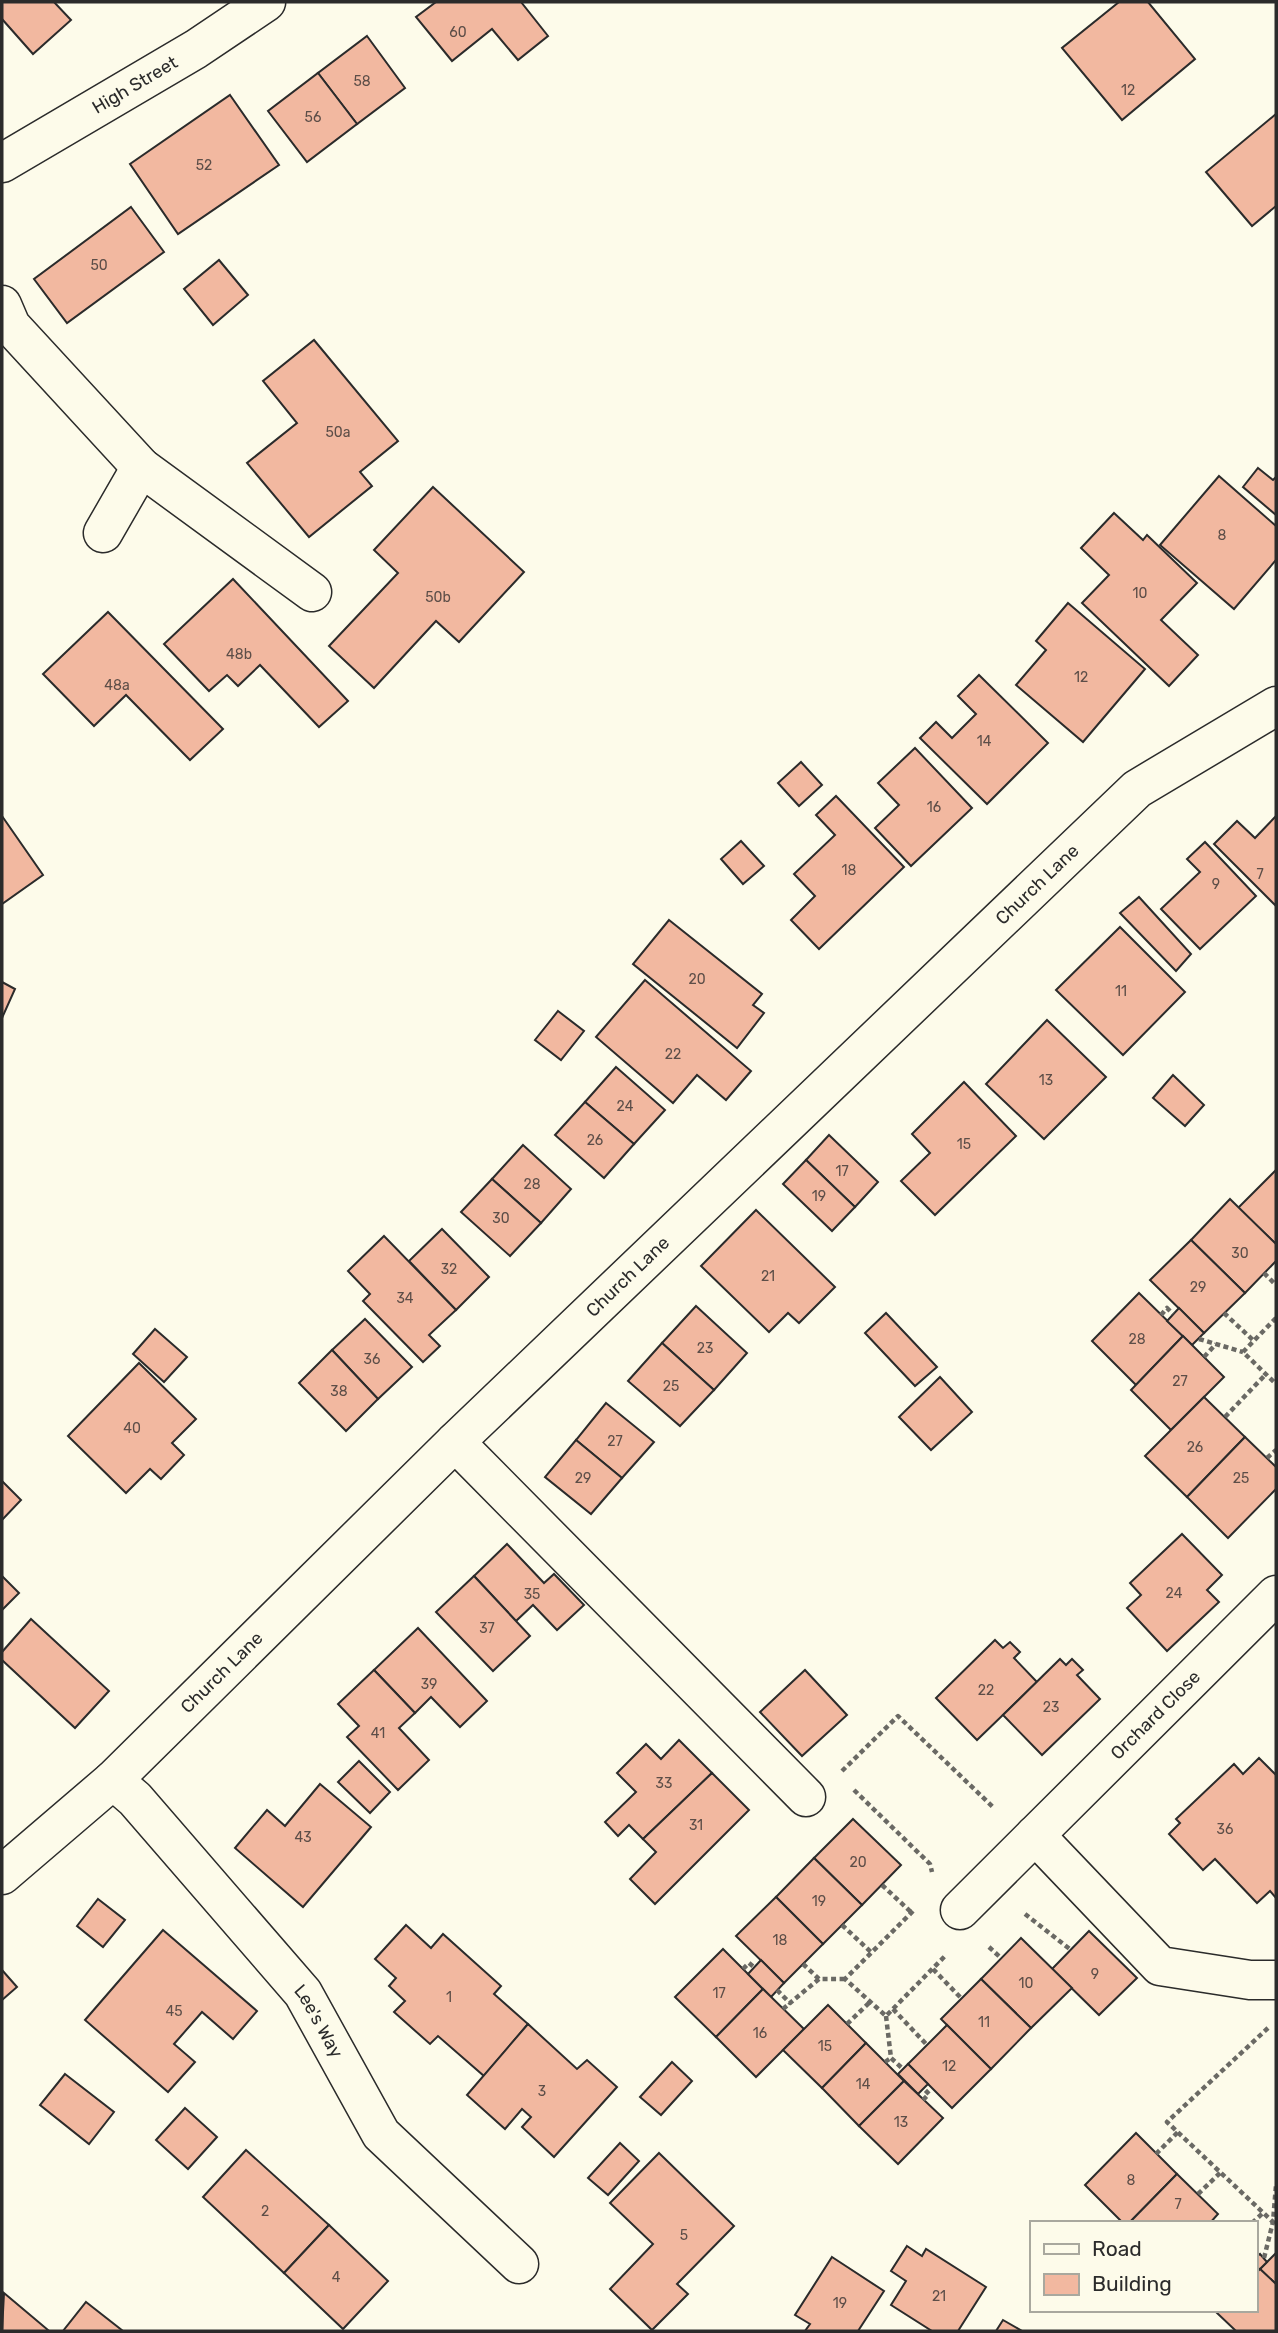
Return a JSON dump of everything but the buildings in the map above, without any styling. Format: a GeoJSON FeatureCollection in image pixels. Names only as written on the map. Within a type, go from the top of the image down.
{"type":"FeatureCollection","features":[{"type":"Feature","properties":{"kind":"street","name":"High Street"},"geometry":{"type":"LineString","coordinates":[[2,163],[196,49],[266,2]]}},
{"type":"Feature","properties":{"kind":"street"},"geometry":{"type":"LineString","coordinates":[[2,305],[11,326],[141,467],[312,592]]}},
{"type":"Feature","properties":{"kind":"street"},"geometry":{"type":"LineString","coordinates":[[103,533],[141,467]]}},
{"type":"Feature","properties":{"kind":"street","name":"Church Lane"},"geometry":{"type":"LineString","coordinates":[[2,1875],[113,1780],[455,1443],[1137,789],[1276,706]]}},
{"type":"Feature","properties":{"kind":"street"},"geometry":{"type":"LineString","coordinates":[[455,1443],[806,1797]]}},
{"type":"Feature","properties":{"kind":"street","name":"Orchard Close"},"geometry":{"type":"LineString","coordinates":[[948,1900],[1019,1826],[1276,1595]]}},
{"type":"Feature","properties":{"kind":"street","name":"Lee's Way"},"geometry":{"type":"LineString","coordinates":[[113,1780],[135,1799],[303,1993],[381,2134],[519,2264]]}},
{"type":"Feature","properties":{"kind":"street"},"geometry":{"type":"LineString","coordinates":[[1019,1826],[1160,1966],[1250,1980],[1276,1980]]}},
{"type":"Feature","properties":{"kind":"path"},"geometry":{"type":"LineString","coordinates":[[1264,1273],[1276,1284]]}},
{"type":"Feature","properties":{"kind":"path"},"geometry":{"type":"LineString","coordinates":[[1161,1315],[1167,1308],[1173,1314]]}},
{"type":"Feature","properties":{"kind":"path"},"geometry":{"type":"LineString","coordinates":[[1224,1313],[1254,1341]]}},
{"type":"Feature","properties":{"kind":"path"},"geometry":{"type":"LineString","coordinates":[[1243,1352],[1276,1318]]}},
{"type":"Feature","properties":{"kind":"path"},"geometry":{"type":"LineString","coordinates":[[1199,1339],[1243,1352],[1276,1384]]}},
{"type":"Feature","properties":{"kind":"path"},"geometry":{"type":"LineString","coordinates":[[1204,1357],[1216,1344]]}},
{"type":"Feature","properties":{"kind":"path"},"geometry":{"type":"LineString","coordinates":[[1225,1417],[1266,1374]]}},
{"type":"Feature","properties":{"kind":"path"},"geometry":{"type":"LineString","coordinates":[[1267,1458],[1276,1450]]}},
{"type":"Feature","properties":{"kind":"path"},"geometry":{"type":"LineString","coordinates":[[806,1797],[838,1774],[898,1716],[1019,1826]]}},
{"type":"Feature","properties":{"kind":"path"},"geometry":{"type":"LineString","coordinates":[[838,1774],[930,1864],[948,1900],[976,1925],[886,2016]]}},
{"type":"Feature","properties":{"kind":"path"},"geometry":{"type":"LineString","coordinates":[[882,1885],[912,1913]]}},
{"type":"Feature","properties":{"kind":"path"},"geometry":{"type":"LineString","coordinates":[[845,1979],[912,1913],[948,1900]]}},
{"type":"Feature","properties":{"kind":"path"},"geometry":{"type":"LineString","coordinates":[[1021,1911],[1071,1950]]}},
{"type":"Feature","properties":{"kind":"path"},"geometry":{"type":"LineString","coordinates":[[842,1925],[872,1953]]}},
{"type":"Feature","properties":{"kind":"path"},"geometry":{"type":"LineString","coordinates":[[743,1969],[749,1963],[754,1967]]}},
{"type":"Feature","properties":{"kind":"path"},"geometry":{"type":"LineString","coordinates":[[803,1964],[819,1979]]}},
{"type":"Feature","properties":{"kind":"path"},"geometry":{"type":"LineString","coordinates":[[933,1969],[961,1998]]}},
{"type":"Feature","properties":{"kind":"path"},"geometry":{"type":"LineString","coordinates":[[783,2009],[819,1979],[845,1979],[886,2016],[891,2058],[903,2069]]}},
{"type":"Feature","properties":{"kind":"path"},"geometry":{"type":"LineString","coordinates":[[777,1990],[790,2003]]}},
{"type":"Feature","properties":{"kind":"path"},"geometry":{"type":"LineString","coordinates":[[847,2024],[870,2002]]}},
{"type":"Feature","properties":{"kind":"path"},"geometry":{"type":"LineString","coordinates":[[892,2009],[927,2045]]}},
{"type":"Feature","properties":{"kind":"path"},"geometry":{"type":"LineString","coordinates":[[1273,2222],[1167,2122],[1276,2020]]}},
{"type":"Feature","properties":{"kind":"path"},"geometry":{"type":"LineString","coordinates":[[885,2062],[891,2058]]}},
{"type":"Feature","properties":{"kind":"path"},"geometry":{"type":"LineString","coordinates":[[923,2100],[929,2094],[924,2088]]}},
{"type":"Feature","properties":{"kind":"path"},"geometry":{"type":"LineString","coordinates":[[1156,2154],[1178,2132]]}},
{"type":"Feature","properties":{"kind":"path"},"geometry":{"type":"LineString","coordinates":[[1198,2194],[1220,2173]]}},
{"type":"Feature","properties":{"kind":"path"},"geometry":{"type":"LineString","coordinates":[[1264,2258],[1273,2222],[1276,2185]]}},
{"type":"Feature","properties":{"kind":"path"},"geometry":{"type":"LineString","coordinates":[[1254,2221],[1263,2213]]}},
{"type":"Feature","properties":{"kind":"path"},"geometry":{"type":"LineString","coordinates":[[1269,2236],[1276,2244]]}}]}
